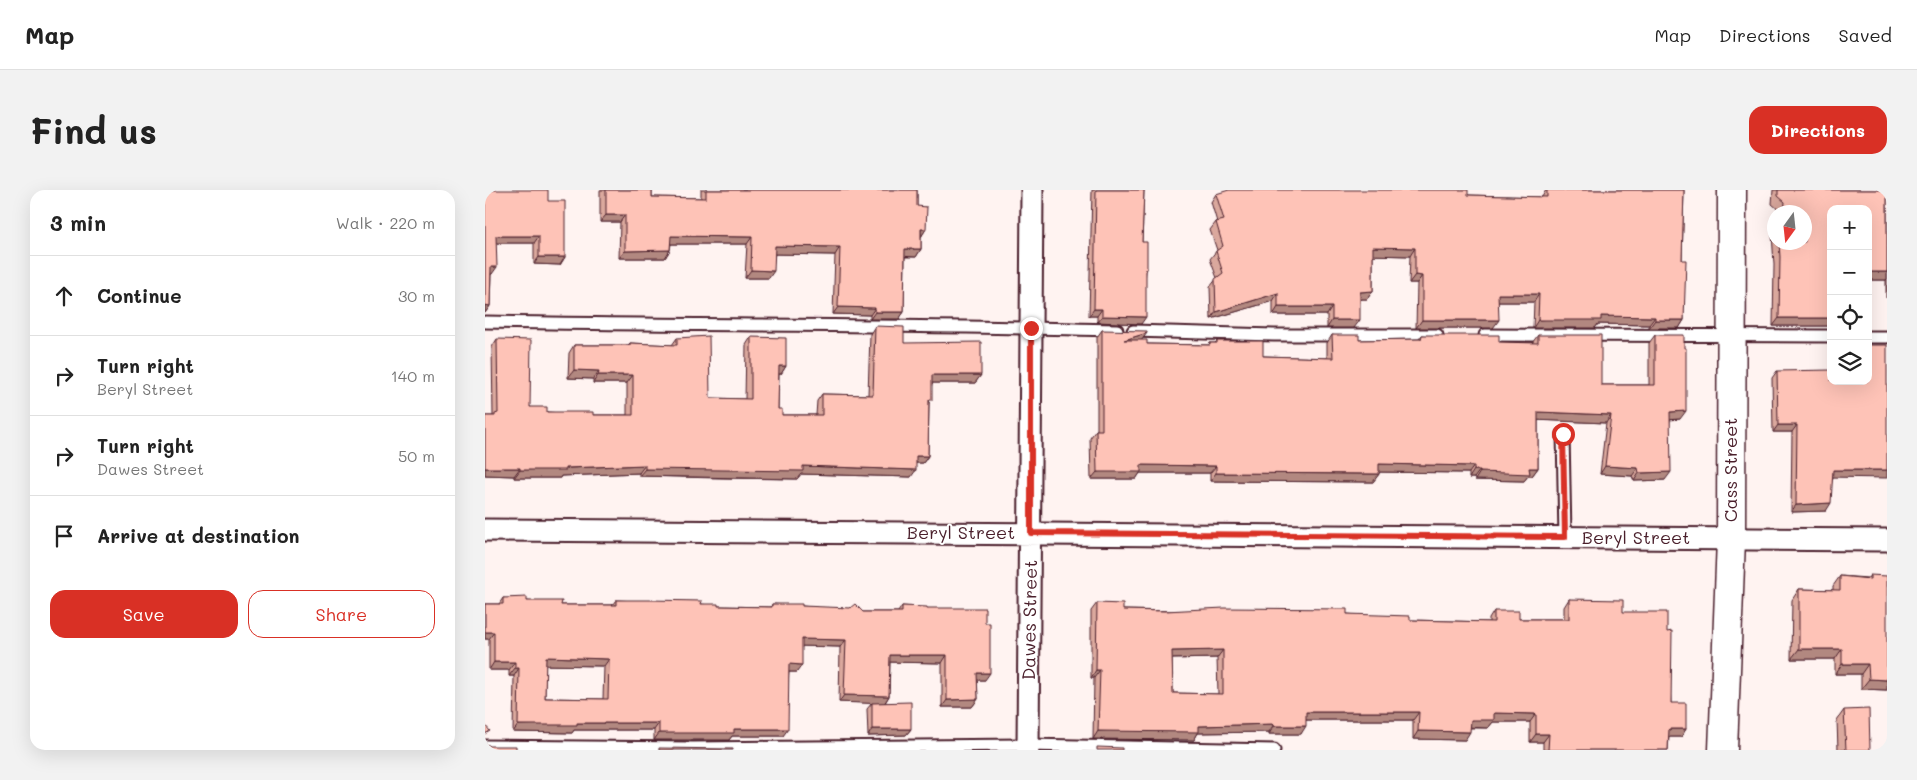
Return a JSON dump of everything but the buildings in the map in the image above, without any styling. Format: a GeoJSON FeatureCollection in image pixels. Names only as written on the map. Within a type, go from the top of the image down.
{"type":"FeatureCollection","features":[{"type":"Feature","properties":{"kind":"street","name":"Dawes Street"},"geometry":{"type":"LineString","coordinates":[[1028,748],[1032,190]]}},
{"type":"Feature","properties":{"kind":"street","name":"Cass Street"},"geometry":{"type":"LineString","coordinates":[[1723,750],[1731,539],[1733,190]]}},
{"type":"Feature","properties":{"kind":"street","name":"Beryl Street"},"geometry":{"type":"LineString","coordinates":[[485,530],[1887,540]]}},
{"type":"Feature","properties":{"kind":"lane"},"geometry":{"type":"LineString","coordinates":[[485,322],[1031,328],[1274,335],[1453,335]]}},
{"type":"Feature","properties":{"kind":"lane"},"geometry":{"type":"LineString","coordinates":[[1473,335],[1827,336]]}},
{"type":"Feature","properties":{"kind":"lane"},"geometry":{"type":"LineString","coordinates":[[1872,337],[1887,337]]}},
{"type":"Feature","properties":{"kind":"lane"},"geometry":{"type":"LineString","coordinates":[[1563,434],[1565,537]]}},
{"type":"Feature","properties":{"kind":"lane"},"geometry":{"type":"LineString","coordinates":[[485,746],[1274,750]]}},
{"type":"Feature","properties":{"kind":"route"},"geometry":{"type":"LineString","coordinates":[[1031,328],[1031,533],[1565,537],[1563,434]]}}]}
